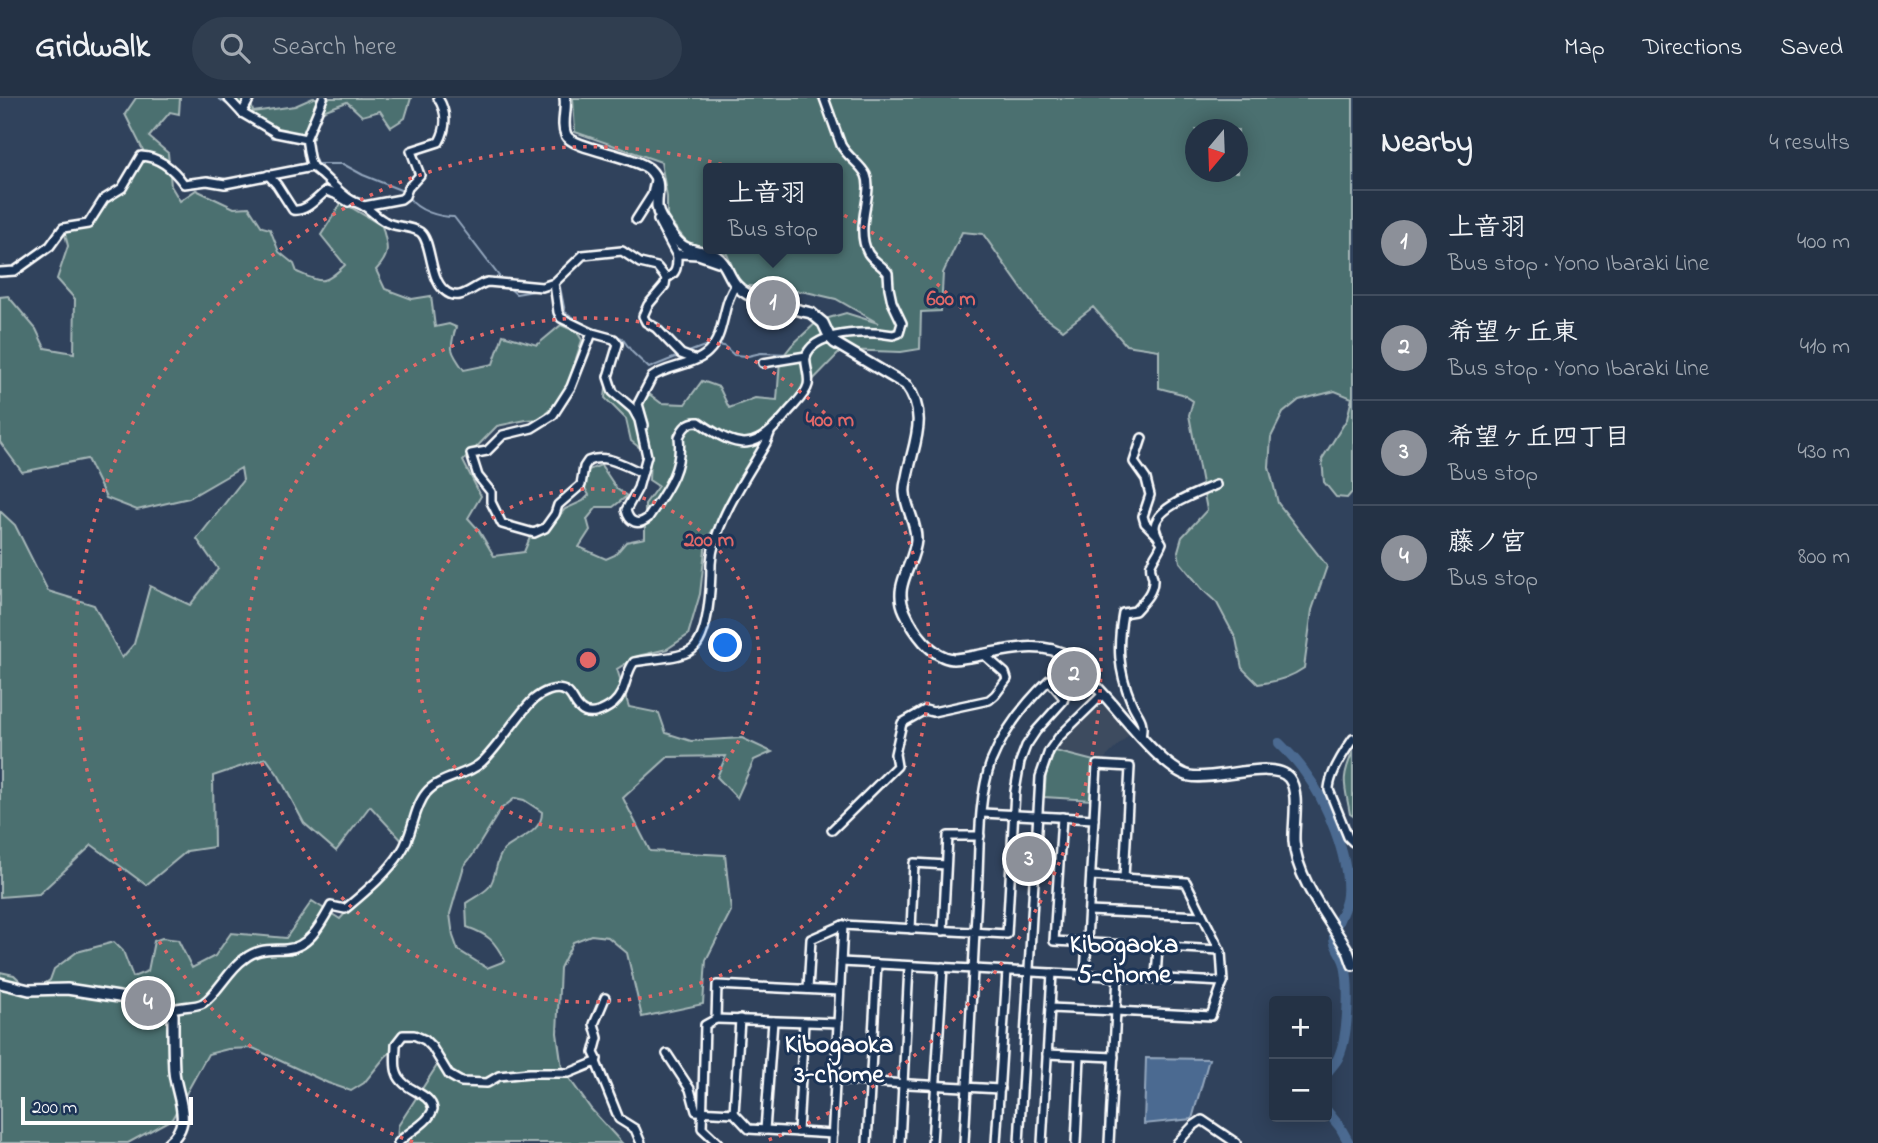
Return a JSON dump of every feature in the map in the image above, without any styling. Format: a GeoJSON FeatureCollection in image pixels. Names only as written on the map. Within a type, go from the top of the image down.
{"type":"FeatureCollection","features":[{"type":"Feature","properties":{"kind":"main road"},"geometry":{"type":"LineString","coordinates":[[565,98],[565,132],[569,139],[633,160],[650,171],[659,183],[659,215],[683,247],[703,252]]}},
{"type":"Feature","properties":{"kind":"main road"},"geometry":{"type":"LineString","coordinates":[[710,254],[722,261],[736,285],[750,296],[811,313],[822,323],[830,338],[846,351],[906,386],[914,395],[919,420],[905,489],[908,512],[916,538],[900,594],[905,612],[921,638],[934,651],[953,659],[1022,649],[1046,647],[1058,650],[1069,657],[1141,737],[1179,773],[1205,777],[1269,769],[1288,776],[1294,795],[1296,856],[1308,885],[1335,930],[1351,948],[1353,965]]}},
{"type":"Feature","properties":{"kind":"main road"},"geometry":{"type":"LineString","coordinates":[[0,983],[29,990],[67,989],[119,997],[164,1006],[171,1010],[175,1078],[183,1119],[175,1138],[168,1143]]}},
{"type":"Feature","properties":{"kind":"street"},"geometry":{"type":"LineString","coordinates":[[228,98],[242,113],[276,133],[306,139]]}},
{"type":"Feature","properties":{"kind":"street"},"geometry":{"type":"LineString","coordinates":[[242,113],[250,98]]}},
{"type":"Feature","properties":{"kind":"street"},"geometry":{"type":"LineString","coordinates":[[323,98],[306,139],[312,167],[348,199],[360,204],[385,223],[420,233],[428,246],[432,268],[444,290],[452,294],[467,294],[481,283],[488,282],[542,286],[554,283],[583,255],[622,251],[640,263],[657,267],[666,278]]}},
{"type":"Feature","properties":{"kind":"street"},"geometry":{"type":"LineString","coordinates":[[268,175],[289,207],[298,211],[305,209],[326,191],[349,203],[401,200],[408,187],[420,175],[411,151],[439,142],[444,132],[443,106],[438,98]]}},
{"type":"Feature","properties":{"kind":"street"},"geometry":{"type":"LineString","coordinates":[[171,1010],[179,1006],[203,1003],[244,959],[268,948],[293,948],[316,931],[331,906],[345,909],[378,879],[402,852],[426,793],[442,781],[480,765],[533,700],[546,691],[564,690],[580,710],[589,714],[597,713],[613,704],[621,694],[626,686],[628,669],[634,662],[689,653],[697,646],[704,629],[712,579],[711,562],[719,528],[769,433],[808,387],[806,356],[811,347],[850,332],[892,335],[899,333],[902,323],[892,302],[888,273],[869,253],[864,240],[867,178],[841,145],[824,98]]}},
{"type":"Feature","properties":{"kind":"street"},"geometry":{"type":"LineString","coordinates":[[0,272],[15,271],[50,246],[63,228],[88,224],[104,199],[122,188],[141,156],[150,156],[160,161],[184,184],[207,181],[225,184],[312,167]]}},
{"type":"Feature","properties":{"kind":"street"},"geometry":{"type":"LineString","coordinates":[[636,220],[652,195],[657,178]]}},
{"type":"Feature","properties":{"kind":"street"},"geometry":{"type":"LineString","coordinates":[[659,215],[657,219],[677,256],[675,272],[666,278],[643,316],[646,322],[656,328],[681,354],[694,359]]}},
{"type":"Feature","properties":{"kind":"street"},"geometry":{"type":"LineString","coordinates":[[677,256],[698,255],[722,261]]}},
{"type":"Feature","properties":{"kind":"street"},"geometry":{"type":"LineString","coordinates":[[554,283],[561,317],[592,333],[617,341],[618,349],[608,377],[613,392],[633,409],[639,420],[647,456],[638,488],[626,510],[632,521],[639,523],[648,518],[671,480],[678,463],[679,437],[688,424],[699,422],[720,438],[744,444],[769,433]]}},
{"type":"Feature","properties":{"kind":"street"},"geometry":{"type":"LineString","coordinates":[[643,440],[643,419],[638,404],[652,377],[706,355],[715,344],[736,285]]}},
{"type":"Feature","properties":{"kind":"street"},"geometry":{"type":"LineString","coordinates":[[592,333],[571,387],[553,415],[532,428],[503,435],[487,451],[471,454],[478,476],[491,492],[491,502],[502,524],[534,533],[545,528],[558,505],[581,485],[584,467],[588,461],[601,457],[642,473]]}},
{"type":"Feature","properties":{"kind":"street"},"geometry":{"type":"LineString","coordinates":[[763,363],[806,356]]}},
{"type":"Feature","properties":{"kind":"street"},"geometry":{"type":"LineString","coordinates":[[1142,438],[1134,462],[1146,479],[1150,495],[1143,516],[1145,523],[1158,536]]}},
{"type":"Feature","properties":{"kind":"street"},"geometry":{"type":"LineString","coordinates":[[1141,737],[1143,725],[1131,703],[1118,648],[1123,613],[1135,611],[1151,590],[1154,580],[1150,570],[1162,543],[1155,529],[1156,520],[1170,505],[1216,485]]}},
{"type":"Feature","properties":{"kind":"street"},"geometry":{"type":"LineString","coordinates":[[832,830],[897,766],[895,754],[902,723],[925,710],[933,712],[989,700],[995,695],[1007,679],[1006,673],[983,654]]}},
{"type":"Feature","properties":{"kind":"street"},"geometry":{"type":"LineString","coordinates":[[808,989],[811,939],[843,925],[943,930],[975,932],[1007,934],[1016,779],[1026,746],[1064,698],[1049,680],[1027,701],[999,744],[985,785],[980,836],[975,932],[973,969],[967,1087],[964,1143]]}},
{"type":"Feature","properties":{"kind":"street"},"geometry":{"type":"LineString","coordinates":[[1019,1143],[1040,777],[1049,751],[1059,737],[1103,694]]}},
{"type":"Feature","properties":{"kind":"street"},"geometry":{"type":"LineString","coordinates":[[1353,739],[1329,785],[1348,838],[1353,842]]}},
{"type":"Feature","properties":{"kind":"street"},"geometry":{"type":"LineString","coordinates":[[1086,975],[1097,765],[1130,767],[1124,878]]}},
{"type":"Feature","properties":{"kind":"street"},"geometry":{"type":"LineString","coordinates":[[982,813],[1094,818]]}},
{"type":"Feature","properties":{"kind":"street"},"geometry":{"type":"LineString","coordinates":[[1062,817],[1054,941],[1220,950]]}},
{"type":"Feature","properties":{"kind":"street"},"geometry":{"type":"LineString","coordinates":[[943,930],[948,835],[980,836]]}},
{"type":"Feature","properties":{"kind":"street"},"geometry":{"type":"LineString","coordinates":[[911,929],[915,863],[946,865]]}},
{"type":"Feature","properties":{"kind":"street"},"geometry":{"type":"LineString","coordinates":[[1050,1009],[1211,1016],[1223,982],[1220,950],[1186,882],[1091,876]]}},
{"type":"Feature","properties":{"kind":"street"},"geometry":{"type":"LineString","coordinates":[[1089,911],[1202,916]]}},
{"type":"Feature","properties":{"kind":"street"},"geometry":{"type":"LineString","coordinates":[[832,1143],[843,925]]}},
{"type":"Feature","properties":{"kind":"street"},"geometry":{"type":"LineString","coordinates":[[1156,978],[1158,946]]}},
{"type":"Feature","properties":{"kind":"street"},"geometry":{"type":"LineString","coordinates":[[841,962],[1223,982]]}},
{"type":"Feature","properties":{"kind":"street"},"geometry":{"type":"LineString","coordinates":[[867,1143],[877,964]]}},
{"type":"Feature","properties":{"kind":"street"},"geometry":{"type":"LineString","coordinates":[[900,1143],[909,966]]}},
{"type":"Feature","properties":{"kind":"street"},"geometry":{"type":"LineString","coordinates":[[932,1143],[943,967]]}},
{"type":"Feature","properties":{"kind":"street"},"geometry":{"type":"LineString","coordinates":[[996,1143],[1007,971]]}},
{"type":"Feature","properties":{"kind":"street"},"geometry":{"type":"LineString","coordinates":[[1042,1143],[1052,973]]}},
{"type":"Feature","properties":{"kind":"street"},"geometry":{"type":"LineString","coordinates":[[1109,1143],[1118,976]]}},
{"type":"Feature","properties":{"kind":"street"},"geometry":{"type":"LineString","coordinates":[[716,1018],[718,985],[839,991]]}},
{"type":"Feature","properties":{"kind":"street"},"geometry":{"type":"LineString","coordinates":[[605,998],[594,1024],[598,1038],[594,1052],[619,1119],[635,1129],[641,1143]]}},
{"type":"Feature","properties":{"kind":"street"},"geometry":{"type":"LineString","coordinates":[[718,1143],[702,1128],[705,1026],[716,1018],[838,1023]]}},
{"type":"Feature","properties":{"kind":"street"},"geometry":{"type":"LineString","coordinates":[[734,1113],[740,1020]]}},
{"type":"Feature","properties":{"kind":"street"},"geometry":{"type":"LineString","coordinates":[[765,1130],[773,1021]]}},
{"type":"Feature","properties":{"kind":"street"},"geometry":{"type":"LineString","coordinates":[[798,1132],[804,1022]]}},
{"type":"Feature","properties":{"kind":"street"},"geometry":{"type":"LineString","coordinates":[[398,1143],[409,1132],[430,1119],[433,1109],[429,1099],[410,1088],[397,1072],[396,1044],[404,1035],[414,1035],[425,1040],[449,1075],[461,1082],[487,1083],[499,1076],[529,1073],[569,1073],[597,1062]]}},
{"type":"Feature","properties":{"kind":"street"},"geometry":{"type":"LineString","coordinates":[[667,1054],[690,1089],[696,1111],[734,1113],[749,1129],[833,1134]]}},
{"type":"Feature","properties":{"kind":"street"},"geometry":{"type":"LineString","coordinates":[[1047,1054],[1114,1057]]}},
{"type":"Feature","properties":{"kind":"street"},"geometry":{"type":"LineString","coordinates":[[1076,1143],[1080,1056]]}},
{"type":"Feature","properties":{"kind":"street"},"geometry":{"type":"LineString","coordinates":[[835,1080],[1000,1089]]}},
{"type":"Feature","properties":{"kind":"street"},"geometry":{"type":"LineString","coordinates":[[1177,1143],[1202,1120],[1236,1143]]}},
{"type":"Feature","properties":{"kind":"shaded area"},"geometry":{"type":"Polygon","coordinates":[[[1105,706],[1131,733],[1101,762],[1055,751],[1099,707],[1105,706]]]}},
{"type":"Feature","properties":{"kind":"green space"},"geometry":{"type":"Polygon","coordinates":[[[136,98],[180,98],[179,114],[170,112],[149,137],[168,153],[171,186],[180,201],[196,190],[234,208],[249,207],[262,227],[270,229],[279,252],[294,264],[297,272],[318,280],[327,279],[345,265],[321,235],[342,202],[382,226],[387,250],[376,270],[385,289],[412,299],[431,296],[435,327],[449,324],[456,327],[452,350],[464,370],[493,364],[503,335],[537,345],[561,325],[577,332],[582,340],[565,393],[541,419],[497,426],[463,461],[481,496],[468,518],[494,556],[524,552],[531,535],[543,534],[565,509],[583,501],[589,495],[582,483],[586,471],[601,465],[617,489],[627,496],[613,507],[597,507],[587,519],[590,530],[579,547],[606,559],[615,555],[626,542],[645,538],[645,504],[658,486],[649,480],[650,456],[631,441],[626,419],[605,398],[606,389],[633,416],[649,394],[661,403],[685,404],[702,381],[719,387],[729,408],[755,398],[777,400],[780,360],[818,321],[846,313],[878,323],[836,299],[806,292],[740,285],[727,254],[843,254],[843,163],[703,163],[703,247],[687,242],[667,217],[667,197],[661,162],[575,132],[573,98],[1353,98],[1353,491],[1347,498],[1336,497],[1324,482],[1322,459],[1347,419],[1352,398],[1335,391],[1299,400],[1283,413],[1271,437],[1269,467],[1278,503],[1327,566],[1312,610],[1304,668],[1282,679],[1258,684],[1242,668],[1236,639],[1217,603],[1180,562],[1178,551],[1182,537],[1207,510],[1189,415],[1193,401],[1182,394],[1159,388],[1159,350],[1126,345],[1093,307],[1063,330],[1039,313],[983,234],[962,232],[943,273],[941,311],[921,312],[920,349],[901,352],[842,350],[770,424],[742,481],[706,541],[700,594],[688,635],[667,649],[638,656],[617,669],[629,707],[659,713],[666,733],[691,741],[742,738],[772,752],[754,760],[737,798],[717,777],[726,756],[668,757],[623,798],[650,851],[725,855],[731,911],[706,960],[703,1004],[642,1017],[627,953],[608,937],[591,935],[573,942],[560,968],[557,1033],[562,1068],[591,1109],[622,1143],[397,1143],[398,1126],[436,1067],[439,1055],[427,1041],[405,1040],[385,1057],[364,1083],[351,1091],[253,1048],[228,1049],[208,1054],[172,1119],[128,1143],[0,1143],[0,972],[14,975],[32,992],[50,980],[54,969],[77,952],[114,942],[123,951],[133,977],[148,971],[154,941],[162,938],[178,940],[192,968],[215,956],[231,933],[286,938],[312,901],[340,919],[406,845],[370,806],[336,851],[304,823],[279,776],[266,758],[213,776],[214,847],[187,851],[146,885],[92,845],[39,894],[0,897],[0,511],[15,525],[48,591],[94,605],[122,658],[134,644],[150,586],[190,605],[218,569],[197,539],[243,480],[241,468],[189,498],[137,510],[106,498],[87,459],[22,472],[0,442],[0,297],[8,296],[36,329],[45,348],[74,353],[75,299],[57,279],[68,246],[64,230],[90,226],[101,206],[120,194],[143,150],[125,114],[136,98]],[[515,798],[501,809],[464,866],[450,914],[453,936],[458,950],[487,968],[505,961],[490,939],[467,927],[466,903],[489,887],[504,850],[534,830],[542,812],[524,800],[515,798]]]}},
{"type":"Feature","properties":{"kind":"green space"},"geometry":{"type":"Polygon","coordinates":[[[229,98],[250,98],[253,112],[295,106],[313,98],[411,98],[405,118],[391,127],[380,111],[362,116],[347,102],[314,112],[313,138],[279,132],[229,98]]]}},
{"type":"Feature","properties":{"kind":"green space"},"geometry":{"type":"Polygon","coordinates":[[[1055,751],[1094,761],[1092,800],[1044,797],[1046,774],[1055,751]]]}},
{"type":"Feature","properties":{"kind":"green space"},"geometry":{"type":"Polygon","coordinates":[[[1353,752],[1353,816],[1350,814],[1345,783],[1346,769],[1353,752]]]}},
{"type":"Feature","properties":{"kind":"water"},"geometry":{"type":"Polygon","coordinates":[[[1146,1058],[1209,1059],[1192,1119],[1144,1124],[1146,1058]]]}},
{"type":"Feature","properties":{"kind":"waterway"},"geometry":{"type":"LineString","coordinates":[[218,98],[235,110]]}},
{"type":"Feature","properties":{"kind":"waterway"},"geometry":{"type":"LineString","coordinates":[[266,131],[272,138],[285,138]]}},
{"type":"Feature","properties":{"kind":"waterway"},"geometry":{"type":"LineString","coordinates":[[311,150],[317,164],[343,164],[403,191]]}},
{"type":"Feature","properties":{"kind":"waterway"},"geometry":{"type":"LineString","coordinates":[[409,198],[429,212],[454,217],[502,280]]}},
{"type":"Feature","properties":{"kind":"waterway"},"geometry":{"type":"LineString","coordinates":[[508,287],[516,294],[552,288]]}},
{"type":"Feature","properties":{"kind":"waterway"},"geometry":{"type":"LineString","coordinates":[[558,287],[565,312],[587,326],[622,338],[649,368],[681,355]]}},
{"type":"Feature","properties":{"kind":"waterway"},"geometry":{"type":"LineString","coordinates":[[686,353],[710,344]]}},
{"type":"Feature","properties":{"kind":"waterway"},"geometry":{"type":"LineString","coordinates":[[715,345],[724,346],[734,355],[791,354]]}},
{"type":"Feature","properties":{"kind":"waterway"},"geometry":{"type":"LineString","coordinates":[[1279,743],[1301,767],[1320,797],[1335,830],[1345,864],[1347,895],[1334,935],[1347,974],[1348,998],[1342,1047],[1332,1066]]}},
{"type":"Feature","properties":{"kind":"waterway"},"geometry":{"type":"LineString","coordinates":[[1332,1117],[1349,1143]]}},
{"type":"Feature","properties":{"kind":"place","name":"上音羽"},"geometry":{"type":"Point","coordinates":[773,303]}},
{"type":"Feature","properties":{"kind":"place","name":"希望ヶ丘東"},"geometry":{"type":"Point","coordinates":[1074,674]}},
{"type":"Feature","properties":{"kind":"place","name":"希望ヶ丘四丁目"},"geometry":{"type":"Point","coordinates":[1029,859]}},
{"type":"Feature","properties":{"kind":"place","name":"藤ノ宮"},"geometry":{"type":"Point","coordinates":[148,1003]}},
{"type":"Feature","properties":{"kind":"district","name":"Kibogaoka 5-chome"},"geometry":{"type":"Point","coordinates":[1124,958]}},
{"type":"Feature","properties":{"kind":"district","name":"Kibogaoka 3-chome"},"geometry":{"type":"Point","coordinates":[839,1058]}}]}
